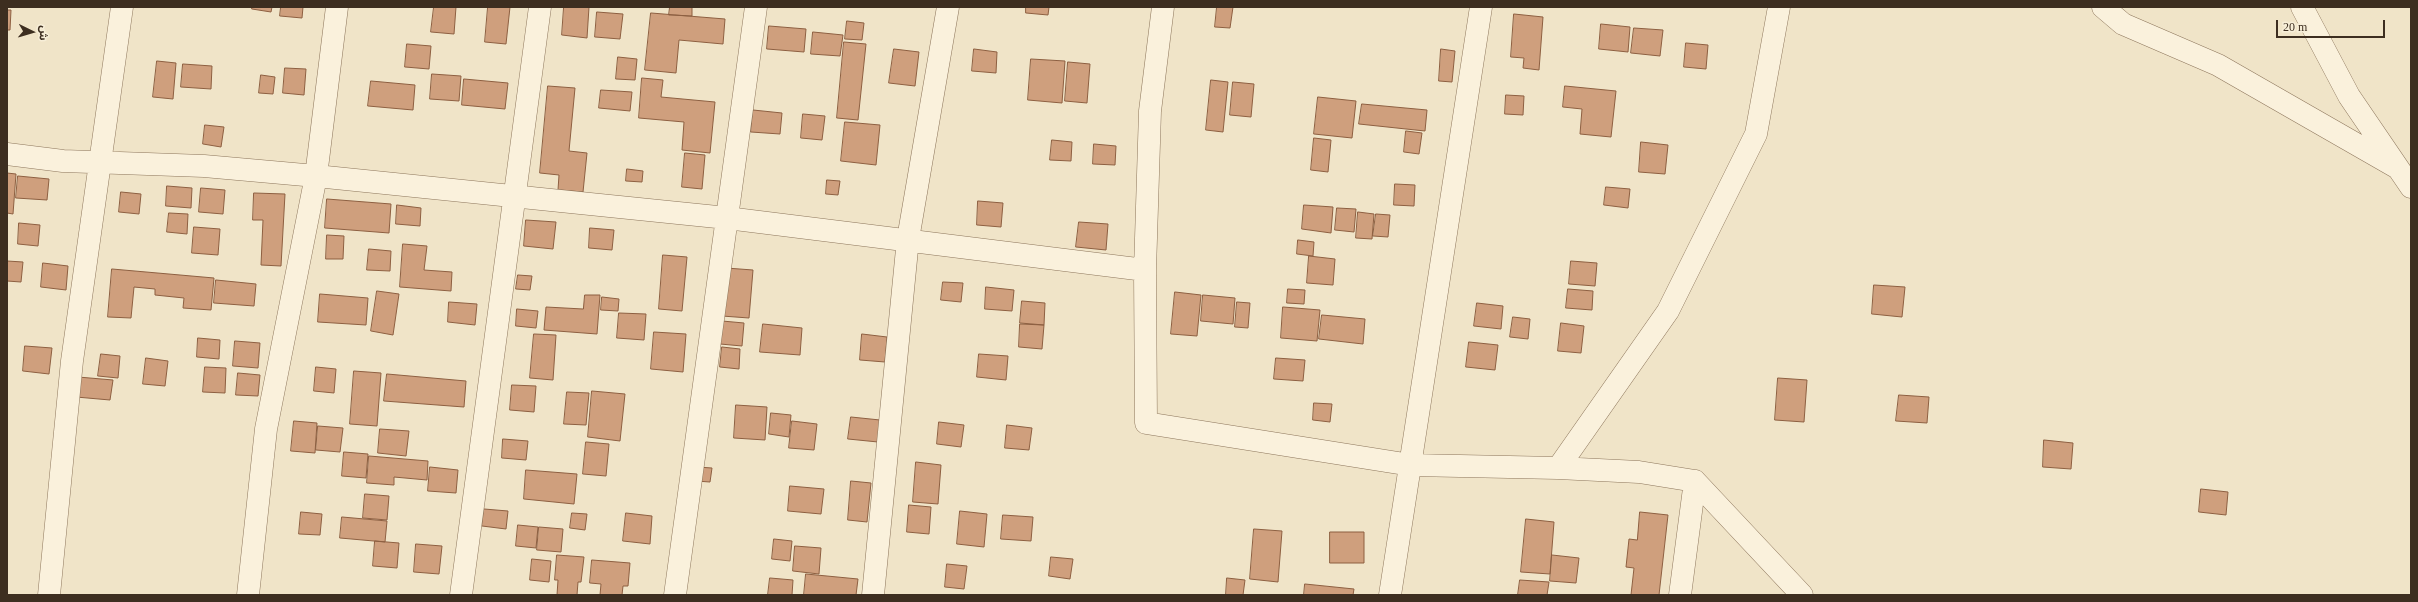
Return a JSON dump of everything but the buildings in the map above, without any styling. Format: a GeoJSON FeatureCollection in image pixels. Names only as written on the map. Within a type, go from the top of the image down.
{"type":"FeatureCollection","features":[{"type":"Feature","properties":{"kind":"street"},"geometry":{"type":"LineString","coordinates":[[49,595],[72,361],[122,7]]}},
{"type":"Feature","properties":{"kind":"street"},"geometry":{"type":"LineString","coordinates":[[248,595],[266,429],[316,176],[337,7]]}},
{"type":"Feature","properties":{"kind":"street"},"geometry":{"type":"LineString","coordinates":[[462,595],[540,7]]}},
{"type":"Feature","properties":{"kind":"street"},"geometry":{"type":"LineString","coordinates":[[675,595],[756,7]]}},
{"type":"Feature","properties":{"kind":"street"},"geometry":{"type":"LineString","coordinates":[[873,595],[908,239],[948,7]]}},
{"type":"Feature","properties":{"kind":"street"},"geometry":{"type":"LineString","coordinates":[[1163,7],[1150,111],[1146,270],[1146,423],[1411,465],[1558,468],[1639,472],[1695,481],[1802,595]]}},
{"type":"Feature","properties":{"kind":"street"},"geometry":{"type":"LineString","coordinates":[[1390,595],[1481,7]]}},
{"type":"Feature","properties":{"kind":"street"},"geometry":{"type":"LineString","coordinates":[[1558,468],[1668,311],[1756,134],[1779,7]]}},
{"type":"Feature","properties":{"kind":"street"},"geometry":{"type":"LineString","coordinates":[[2103,7],[2123,24],[2218,65],[2396,167]]}},
{"type":"Feature","properties":{"kind":"street"},"geometry":{"type":"LineString","coordinates":[[2302,7],[2349,96],[2411,187]]}},
{"type":"Feature","properties":{"kind":"street"},"geometry":{"type":"LineString","coordinates":[[7,154],[63,161],[204,166],[316,176],[727,218],[908,239],[1146,270]]}},
{"type":"Feature","properties":{"kind":"street"},"geometry":{"type":"LineString","coordinates":[[1680,595],[1695,481]]}}]}
